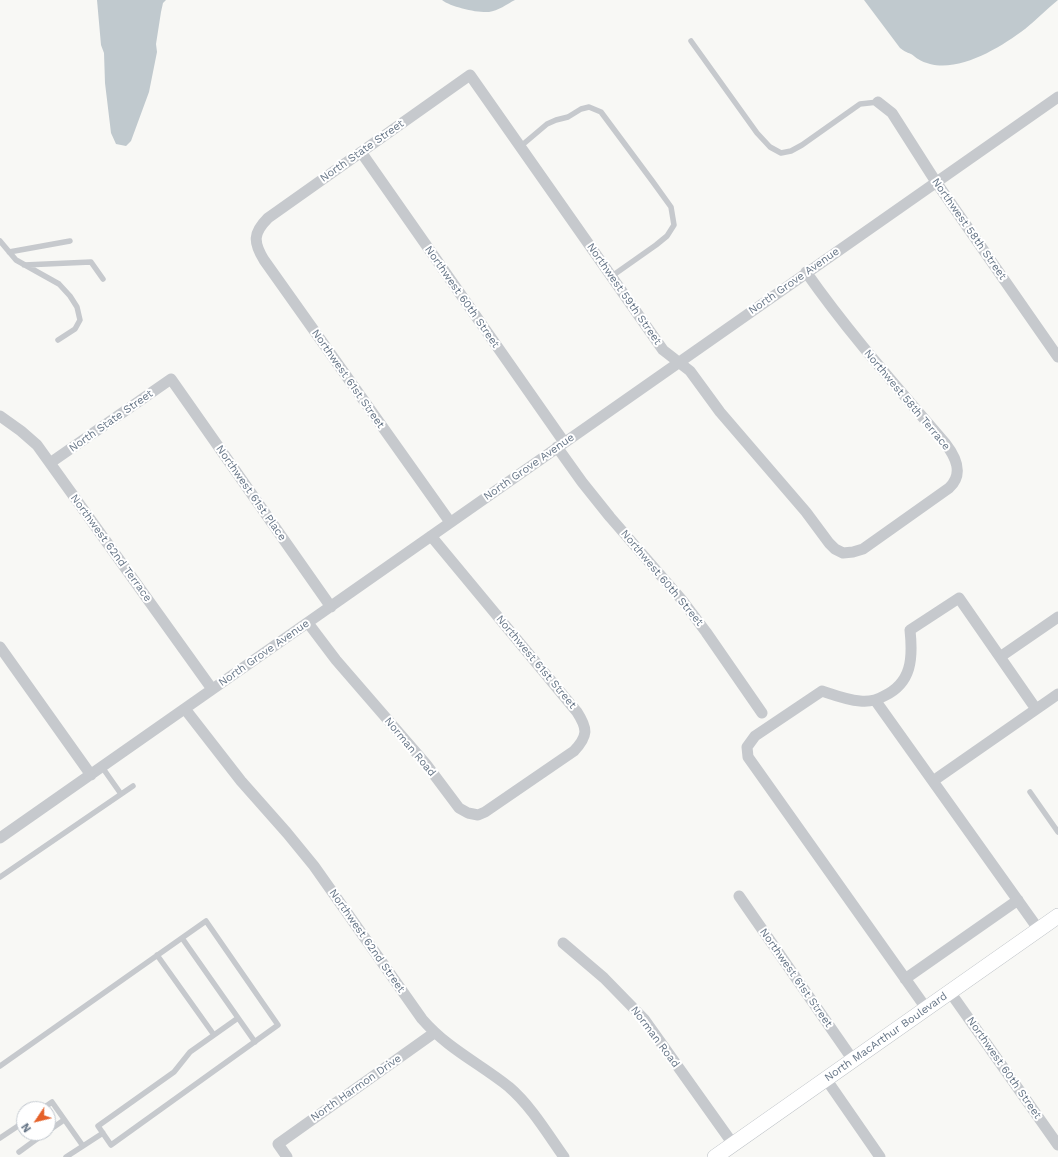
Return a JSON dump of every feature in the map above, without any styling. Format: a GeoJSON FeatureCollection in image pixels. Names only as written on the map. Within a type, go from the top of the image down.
{"type":"FeatureCollection","features":[{"type":"Feature","properties":{"kind":"main road","name":"North MacArthur Boulevard"},"geometry":{"type":"LineString","coordinates":[[714,1157],[1058,916]]}},
{"type":"Feature","properties":{"kind":"street","name":"Northwest 59th Street"},"geometry":{"type":"LineString","coordinates":[[470,75],[663,350],[690,372],[720,412],[806,512],[828,543],[835,549],[843,552],[853,552],[863,549],[905,519]]}},
{"type":"Feature","properties":{"kind":"street","name":"North State Street"},"geometry":{"type":"LineString","coordinates":[[257,232],[268,218],[470,75]]}},
{"type":"Feature","properties":{"kind":"street","name":"North Grove Avenue"},"geometry":{"type":"LineString","coordinates":[[1,835],[102,767],[432,536],[560,444],[1058,97]]}},
{"type":"Feature","properties":{"kind":"street","name":"Northwest 58th Street"},"geometry":{"type":"LineString","coordinates":[[878,102],[892,113],[936,182],[1058,357]]}},
{"type":"Feature","properties":{"kind":"street","name":"Northwest 60th Street"},"geometry":{"type":"LineString","coordinates":[[361,152],[560,444],[582,482],[610,517],[686,605],[762,713]]}},
{"type":"Feature","properties":{"kind":"street","name":"Northwest 61st Street"},"geometry":{"type":"LineString","coordinates":[[257,232],[256,242],[264,260],[450,522]]}},
{"type":"Feature","properties":{"kind":"street","name":"Northwest 58th Terrace"},"geometry":{"type":"LineString","coordinates":[[806,272],[850,331],[951,451],[955,461],[957,476],[955,482],[905,519]]}},
{"type":"Feature","properties":{"kind":"street","name":"North State Street"},"geometry":{"type":"LineString","coordinates":[[50,463],[171,378]]}},
{"type":"Feature","properties":{"kind":"street","name":"Northwest 61st Place"},"geometry":{"type":"LineString","coordinates":[[171,378],[331,606]]}},
{"type":"Feature","properties":{"kind":"street","name":"Northwest 62nd Terrace"},"geometry":{"type":"LineString","coordinates":[[0,416],[37,445],[212,689]]}},
{"type":"Feature","properties":{"kind":"street","name":"Northwest 61st Street"},"geometry":{"type":"LineString","coordinates":[[432,536],[583,721],[586,731],[582,742],[574,751],[530,782]]}},
{"type":"Feature","properties":{"kind":"street"},"geometry":{"type":"LineString","coordinates":[[926,1008],[748,757],[747,747],[755,736],[822,691],[842,698],[861,702],[876,700],[891,692],[900,685],[911,660],[912,648],[910,630],[958,598],[1036,709]]}},
{"type":"Feature","properties":{"kind":"street"},"geometry":{"type":"LineString","coordinates":[[1000,657],[1058,617]]}},
{"type":"Feature","properties":{"kind":"street","name":"Norman Road"},"geometry":{"type":"LineString","coordinates":[[308,623],[336,660],[426,764],[459,808],[468,813],[478,815],[485,812],[530,782]]}},
{"type":"Feature","properties":{"kind":"street"},"geometry":{"type":"LineString","coordinates":[[0,647],[91,774]]}},
{"type":"Feature","properties":{"kind":"street"},"geometry":{"type":"LineString","coordinates":[[933,781],[1058,694]]}},
{"type":"Feature","properties":{"kind":"street"},"geometry":{"type":"LineString","coordinates":[[876,700],[1039,930]]}},
{"type":"Feature","properties":{"kind":"street","name":"Northwest 62nd Street"},"geometry":{"type":"LineString","coordinates":[[185,709],[240,781],[288,833],[314,866],[422,1019],[434,1033],[452,1048],[509,1088],[525,1103],[564,1157]]}},
{"type":"Feature","properties":{"kind":"street","name":"Northwest 61st Street"},"geometry":{"type":"LineString","coordinates":[[739,896],[853,1060]]}},
{"type":"Feature","properties":{"kind":"street"},"geometry":{"type":"LineString","coordinates":[[905,979],[1018,900]]}},
{"type":"Feature","properties":{"kind":"street","name":"Norman Road"},"geometry":{"type":"LineString","coordinates":[[563,943],[604,978],[644,1019],[733,1144]]}},
{"type":"Feature","properties":{"kind":"street","name":"Northwest 60th Street"},"geometry":{"type":"LineString","coordinates":[[950,992],[1058,1145]]}},
{"type":"Feature","properties":{"kind":"street","name":"North Harmon Drive"},"geometry":{"type":"LineString","coordinates":[[287,1157],[278,1144],[434,1033]]}},
{"type":"Feature","properties":{"kind":"street"},"geometry":{"type":"LineString","coordinates":[[826,1079],[880,1157]]}},
{"type":"Feature","properties":{"kind":"lane"},"geometry":{"type":"LineString","coordinates":[[691,41],[757,133],[770,148],[781,153],[791,151],[802,145],[860,104],[878,102]]}},
{"type":"Feature","properties":{"kind":"lane"},"geometry":{"type":"LineString","coordinates":[[521,146],[547,124],[568,117],[581,109],[589,107],[601,112],[671,207],[674,225],[667,236],[612,276]]}},
{"type":"Feature","properties":{"kind":"lane"},"geometry":{"type":"LineString","coordinates":[[0,241],[16,260],[59,284],[70,296],[77,307],[80,320],[75,329],[58,340]]}},
{"type":"Feature","properties":{"kind":"lane"},"geometry":{"type":"LineString","coordinates":[[9,252],[70,241]]}},
{"type":"Feature","properties":{"kind":"lane"},"geometry":{"type":"LineString","coordinates":[[24,265],[91,262],[103,279]]}},
{"type":"Feature","properties":{"kind":"lane"},"geometry":{"type":"LineString","coordinates":[[102,767],[121,794]]}},
{"type":"Feature","properties":{"kind":"lane"},"geometry":{"type":"LineString","coordinates":[[0,877],[133,786]]}},
{"type":"Feature","properties":{"kind":"lane"},"geometry":{"type":"LineString","coordinates":[[1030,792],[1058,832]]}},
{"type":"Feature","properties":{"kind":"lane"},"geometry":{"type":"LineString","coordinates":[[0,1066],[206,921],[278,1025],[111,1145],[98,1126],[174,1072],[190,1052],[238,1018]]}},
{"type":"Feature","properties":{"kind":"lane"},"geometry":{"type":"LineString","coordinates":[[182,938],[255,1042]]}},
{"type":"Feature","properties":{"kind":"lane"},"geometry":{"type":"LineString","coordinates":[[157,955],[214,1035]]}},
{"type":"Feature","properties":{"kind":"lane"},"geometry":{"type":"LineString","coordinates":[[56,1108],[82,1146]]}},
{"type":"Feature","properties":{"kind":"lane"},"geometry":{"type":"LineString","coordinates":[[56,1126],[64,1120]]}},
{"type":"Feature","properties":{"kind":"lane"},"geometry":{"type":"LineString","coordinates":[[0,1138],[16,1127]]}},
{"type":"Feature","properties":{"kind":"lane"},"geometry":{"type":"LineString","coordinates":[[66,1157],[103,1133]]}},
{"type":"Feature","properties":{"kind":"lane"},"geometry":{"type":"LineString","coordinates":[[18,1152],[34,1141]]}},
{"type":"Feature","properties":{"kind":"shaded area"},"geometry":{"type":"Polygon","coordinates":[[[97,0],[166,0],[163,3],[161,12],[156,44],[157,52],[149,92],[131,141],[126,146],[116,144],[111,133],[105,83],[104,53],[101,45],[97,0]]]}},
{"type":"Feature","properties":{"kind":"shaded area"},"geometry":{"type":"Polygon","coordinates":[[[442,0],[515,0],[496,10],[484,12],[458,7],[442,0]]]}},
{"type":"Feature","properties":{"kind":"shaded area"},"geometry":{"type":"Polygon","coordinates":[[[864,0],[1058,0],[1025,29],[993,50],[967,61],[942,66],[930,64],[917,59],[912,54],[900,48],[864,0]]]}}]}
